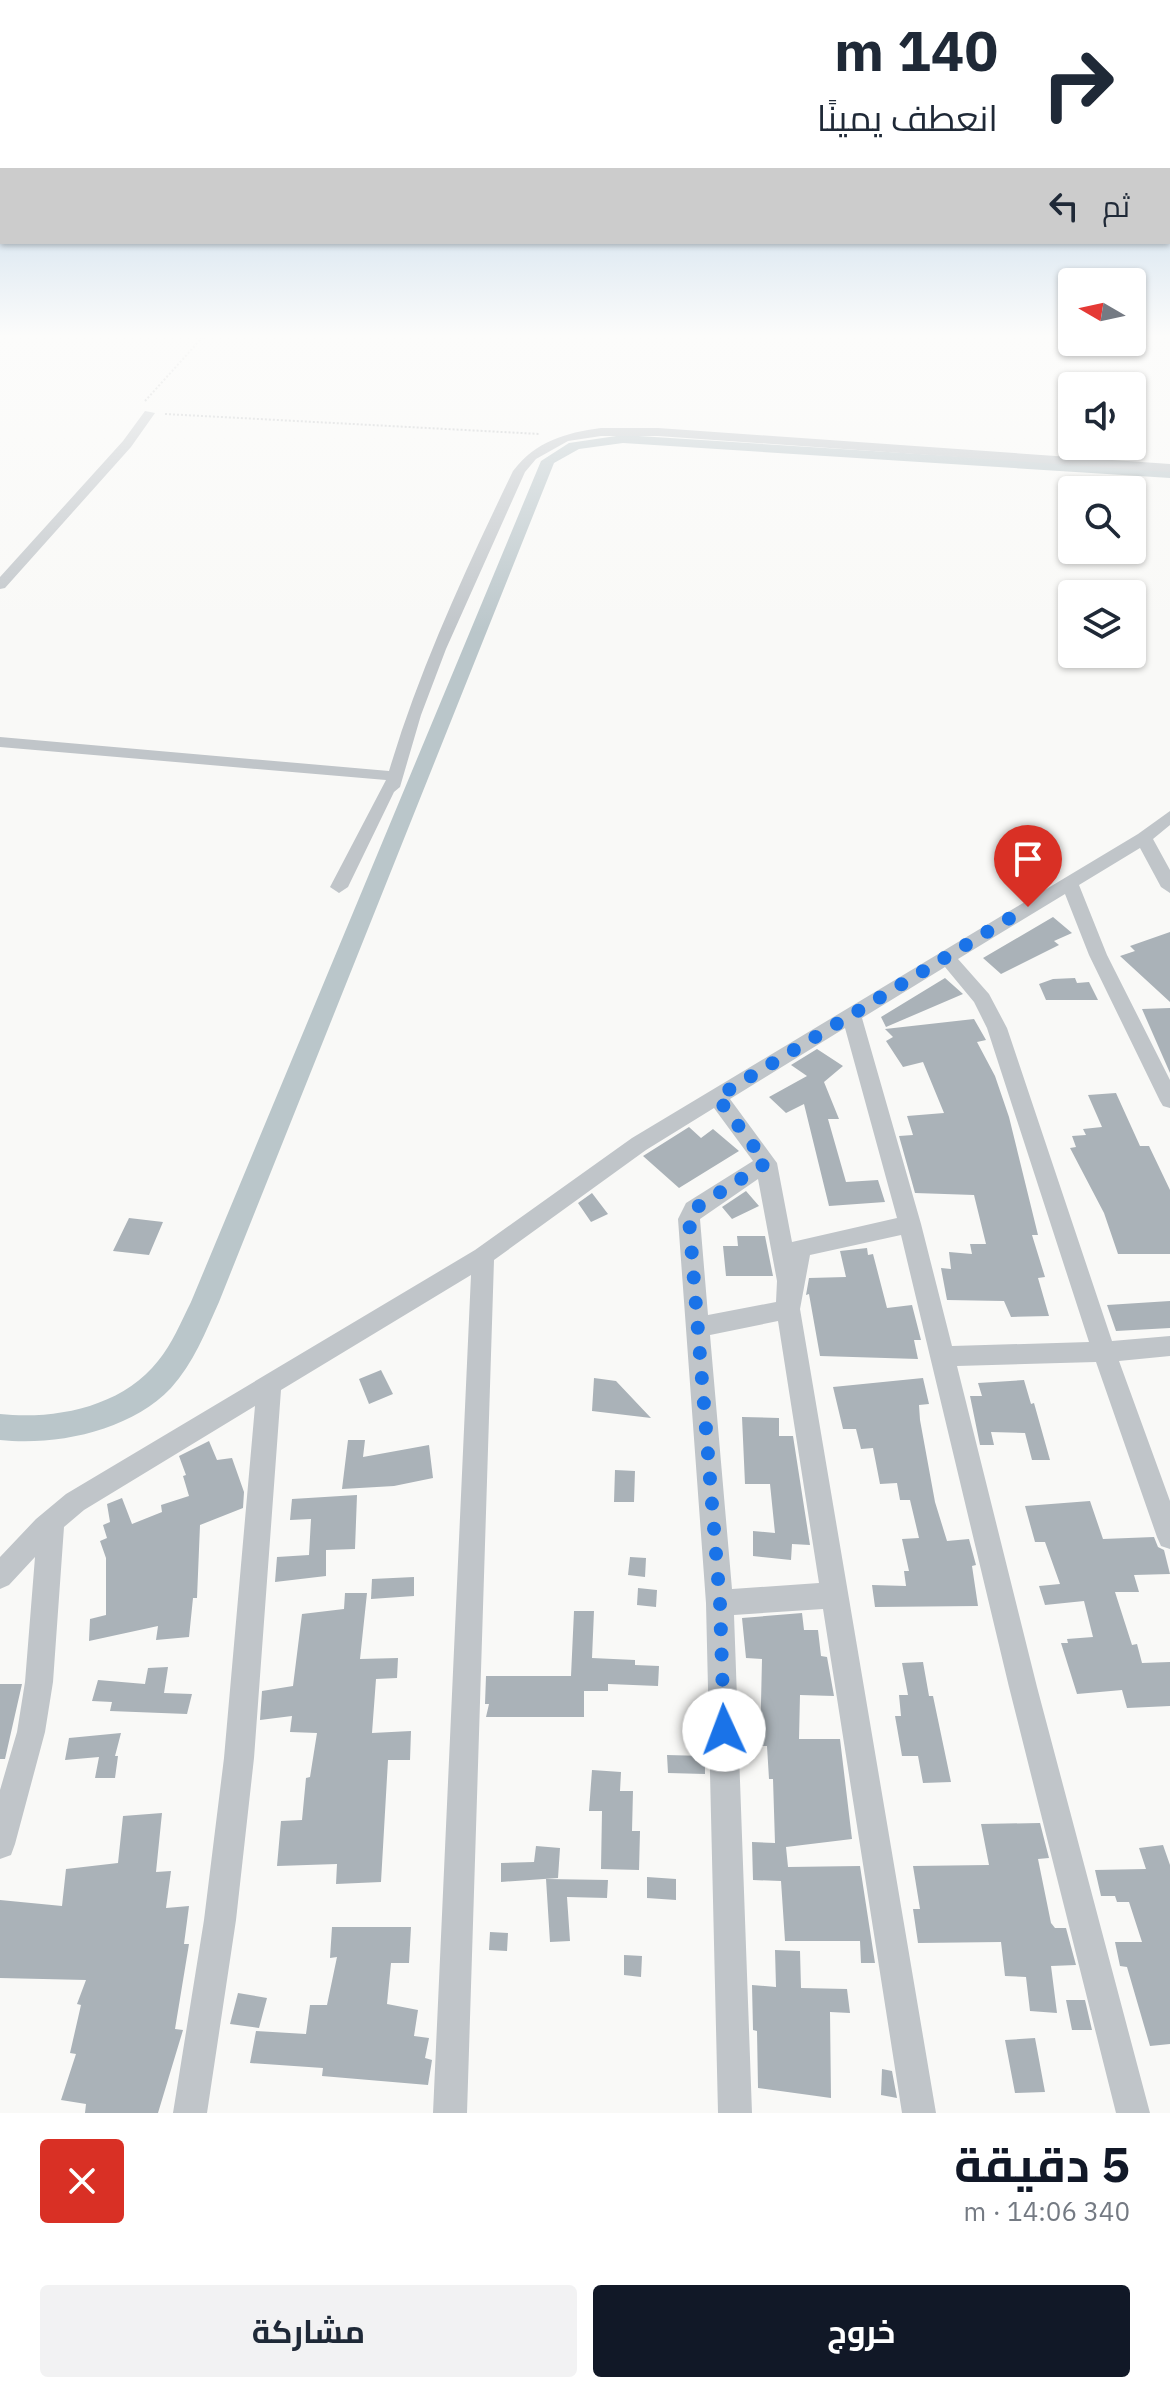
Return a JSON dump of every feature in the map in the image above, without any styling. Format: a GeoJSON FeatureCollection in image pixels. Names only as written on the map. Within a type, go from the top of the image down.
{"type":"FeatureCollection","features":[{"type":"Feature","properties":{"kind":"street"},"geometry":{"type":"LineString","coordinates":[[0,585],[132,437]]}},
{"type":"Feature","properties":{"kind":"street"},"geometry":{"type":"LineString","coordinates":[[339,887],[387,789],[392,787],[393,776],[470,575],[519,471],[539,451],[570,437]]}},
{"type":"Feature","properties":{"kind":"street"},"geometry":{"type":"LineString","coordinates":[[732,437],[1170,468]]}},
{"type":"Feature","properties":{"kind":"street"},"geometry":{"type":"LineString","coordinates":[[0,742],[393,776]]}},
{"type":"Feature","properties":{"kind":"street"},"geometry":{"type":"LineString","coordinates":[[0,1576],[51,1525],[58,1514],[75,1502],[483,1256],[639,1144],[1144,838],[1170,816]]}},
{"type":"Feature","properties":{"kind":"street"},"geometry":{"type":"LineString","coordinates":[[1144,838],[1170,887]]}},
{"type":"Feature","properties":{"kind":"street"},"geometry":{"type":"LineString","coordinates":[[1069,882],[1098,955],[1170,1101]]}},
{"type":"Feature","properties":{"kind":"street"},"geometry":{"type":"LineString","coordinates":[[947,958],[982,999],[997,1028],[1104,1352],[1170,1537]]}},
{"type":"Feature","properties":{"kind":"street"},"geometry":{"type":"LineString","coordinates":[[852,1017],[910,1224],[1133,2113]]}},
{"type":"Feature","properties":{"kind":"street"},"geometry":{"type":"LineString","coordinates":[[717,1097],[766,1163],[788,1281],[788,1309],[919,2113]]}},
{"type":"Feature","properties":{"kind":"street"},"geometry":{"type":"LineString","coordinates":[[735,2113],[720,1603],[689,1214],[766,1163]]}},
{"type":"Feature","properties":{"kind":"street"},"geometry":{"type":"LineString","coordinates":[[788,1309],[800,1248],[910,1224]]}},
{"type":"Feature","properties":{"kind":"street"},"geometry":{"type":"LineString","coordinates":[[450,2113],[483,1256]]}},
{"type":"Feature","properties":{"kind":"street"},"geometry":{"type":"LineString","coordinates":[[699,1327],[788,1309]]}},
{"type":"Feature","properties":{"kind":"street"},"geometry":{"type":"LineString","coordinates":[[941,1356],[1104,1352],[1170,1346]]}},
{"type":"Feature","properties":{"kind":"street"},"geometry":{"type":"LineString","coordinates":[[190,2113],[220,1920],[239,1758],[269,1387]]}},
{"type":"Feature","properties":{"kind":"street"},"geometry":{"type":"LineString","coordinates":[[0,1844],[31,1732],[51,1525]]}},
{"type":"Feature","properties":{"kind":"street"},"geometry":{"type":"LineString","coordinates":[[720,1603],[836,1595]]}},
{"type":"Feature","properties":{"kind":"building"},"geometry":{"type":"Polygon","coordinates":[[[1053,917],[1072,933],[1054,941],[1059,945],[1001,974],[983,958],[1053,917]]]}},
{"type":"Feature","properties":{"kind":"building"},"geometry":{"type":"Polygon","coordinates":[[[1170,932],[1170,1002],[1120,956],[1135,951],[1130,946],[1170,932]]]}},
{"type":"Feature","properties":{"kind":"building"},"geometry":{"type":"Polygon","coordinates":[[[945,978],[963,994],[886,1027],[881,1017],[945,978]]]}},
{"type":"Feature","properties":{"kind":"building"},"geometry":{"type":"Polygon","coordinates":[[[1075,978],[1077,983],[1089,982],[1098,1000],[1046,1000],[1039,984],[1053,979],[1075,978]]]}},
{"type":"Feature","properties":{"kind":"building"},"geometry":{"type":"Polygon","coordinates":[[[1170,1008],[1170,1073],[1142,1009],[1170,1008]]]}},
{"type":"Feature","properties":{"kind":"building"},"geometry":{"type":"Polygon","coordinates":[[[974,1019],[986,1040],[977,1042],[995,1076],[1009,1117],[1038,1235],[1032,1235],[1045,1277],[1038,1278],[1049,1316],[1011,1317],[1004,1301],[947,1300],[941,1268],[951,1269],[949,1252],[972,1254],[970,1244],[986,1244],[974,1195],[915,1193],[899,1136],[913,1135],[907,1116],[944,1113],[923,1062],[903,1067],[886,1041],[893,1037],[885,1029],[974,1019]]]}},
{"type":"Feature","properties":{"kind":"building"},"geometry":{"type":"Polygon","coordinates":[[[817,1049],[843,1066],[824,1082],[839,1119],[828,1119],[846,1182],[878,1180],[885,1202],[829,1206],[804,1104],[786,1113],[769,1097],[807,1076],[791,1065],[817,1049]]]}},
{"type":"Feature","properties":{"kind":"building"},"geometry":{"type":"Polygon","coordinates":[[[1116,1093],[1140,1146],[1149,1146],[1170,1190],[1170,1254],[1118,1254],[1104,1213],[1070,1148],[1076,1147],[1072,1136],[1086,1135],[1083,1129],[1102,1127],[1088,1095],[1116,1093]]]}},
{"type":"Feature","properties":{"kind":"building"},"geometry":{"type":"Polygon","coordinates":[[[689,1127],[701,1138],[713,1129],[739,1151],[679,1188],[643,1156],[689,1127]]]}},
{"type":"Feature","properties":{"kind":"building"},"geometry":{"type":"Polygon","coordinates":[[[746,1191],[759,1206],[732,1219],[722,1207],[746,1191]]]}},
{"type":"Feature","properties":{"kind":"building"},"geometry":{"type":"Polygon","coordinates":[[[592,1193],[608,1214],[591,1222],[578,1203],[592,1193]]]}},
{"type":"Feature","properties":{"kind":"building"},"geometry":{"type":"Polygon","coordinates":[[[129,1218],[163,1222],[149,1255],[113,1251],[129,1218]]]}},
{"type":"Feature","properties":{"kind":"building"},"geometry":{"type":"Polygon","coordinates":[[[737,1236],[765,1236],[773,1276],[726,1276],[723,1246],[738,1246],[737,1236]]]}},
{"type":"Feature","properties":{"kind":"building"},"geometry":{"type":"Polygon","coordinates":[[[867,1248],[868,1255],[873,1254],[887,1308],[912,1305],[921,1340],[914,1340],[918,1359],[820,1356],[809,1294],[806,1295],[809,1278],[846,1277],[840,1251],[867,1248]]]}},
{"type":"Feature","properties":{"kind":"building"},"geometry":{"type":"Polygon","coordinates":[[[1170,1301],[1170,1328],[1116,1331],[1107,1305],[1170,1301]]]}},
{"type":"Feature","properties":{"kind":"building"},"geometry":{"type":"Polygon","coordinates":[[[381,1370],[393,1394],[369,1404],[359,1379],[381,1370]]]}},
{"type":"Feature","properties":{"kind":"building"},"geometry":{"type":"Polygon","coordinates":[[[594,1378],[616,1381],[651,1418],[592,1411],[594,1378]]]}},
{"type":"Feature","properties":{"kind":"building"},"geometry":{"type":"Polygon","coordinates":[[[923,1378],[929,1404],[919,1405],[920,1420],[935,1502],[947,1541],[969,1539],[976,1565],[972,1566],[978,1606],[875,1607],[872,1585],[906,1586],[904,1571],[909,1571],[902,1539],[919,1538],[910,1500],[900,1500],[897,1483],[880,1484],[873,1448],[861,1449],[856,1429],[843,1429],[833,1387],[923,1378]]]}},
{"type":"Feature","properties":{"kind":"building"},"geometry":{"type":"Polygon","coordinates":[[[1024,1380],[1031,1404],[1034,1403],[1050,1460],[1032,1460],[1025,1433],[991,1432],[994,1445],[980,1445],[970,1396],[982,1396],[978,1383],[1024,1380]]]}},
{"type":"Feature","properties":{"kind":"building"},"geometry":{"type":"Polygon","coordinates":[[[742,1417],[779,1418],[779,1436],[793,1436],[810,1545],[792,1544],[791,1560],[753,1556],[753,1531],[775,1533],[770,1484],[745,1484],[742,1417]]]}},
{"type":"Feature","properties":{"kind":"building"},"geometry":{"type":"Polygon","coordinates":[[[348,1440],[365,1440],[363,1457],[429,1445],[433,1478],[394,1486],[342,1489],[348,1440]]]}},
{"type":"Feature","properties":{"kind":"building"},"geometry":{"type":"Polygon","coordinates":[[[209,1441],[217,1460],[232,1458],[244,1492],[243,1508],[200,1525],[197,1598],[193,1598],[189,1637],[156,1640],[158,1626],[89,1641],[90,1619],[106,1615],[106,1558],[100,1541],[107,1538],[103,1525],[110,1522],[107,1504],[122,1498],[132,1524],[162,1512],[161,1505],[189,1496],[179,1456],[209,1441]]]}},
{"type":"Feature","properties":{"kind":"building"},"geometry":{"type":"Polygon","coordinates":[[[615,1470],[635,1471],[634,1502],[614,1502],[615,1470]]]}},
{"type":"Feature","properties":{"kind":"building"},"geometry":{"type":"Polygon","coordinates":[[[357,1495],[355,1549],[326,1550],[326,1576],[275,1582],[277,1557],[309,1555],[311,1519],[290,1520],[292,1499],[357,1495]]]}},
{"type":"Feature","properties":{"kind":"building"},"geometry":{"type":"Polygon","coordinates":[[[1090,1501],[1103,1539],[1154,1537],[1158,1547],[1164,1550],[1170,1574],[1134,1575],[1139,1592],[1115,1592],[1132,1645],[1137,1644],[1142,1663],[1170,1662],[1170,1706],[1127,1708],[1122,1690],[1077,1694],[1061,1643],[1068,1643],[1067,1639],[1093,1637],[1084,1601],[1045,1605],[1039,1586],[1060,1584],[1045,1542],[1035,1542],[1025,1506],[1090,1501]]]}},
{"type":"Feature","properties":{"kind":"building"},"geometry":{"type":"Polygon","coordinates":[[[630,1557],[646,1558],[645,1577],[628,1575],[630,1557]]]}},
{"type":"Feature","properties":{"kind":"building"},"geometry":{"type":"Polygon","coordinates":[[[414,1577],[414,1596],[371,1599],[372,1579],[414,1577]]]}},
{"type":"Feature","properties":{"kind":"building"},"geometry":{"type":"Polygon","coordinates":[[[638,1588],[657,1590],[656,1607],[637,1605],[638,1588]]]}},
{"type":"Feature","properties":{"kind":"building"},"geometry":{"type":"Polygon","coordinates":[[[345,1593],[367,1593],[360,1659],[398,1658],[397,1678],[376,1679],[372,1733],[411,1731],[410,1760],[388,1760],[381,1882],[336,1884],[337,1864],[277,1866],[281,1821],[302,1820],[306,1778],[310,1777],[317,1733],[290,1732],[292,1716],[260,1720],[262,1691],[293,1686],[302,1614],[344,1609],[345,1593]]]}},
{"type":"Feature","properties":{"kind":"building"},"geometry":{"type":"Polygon","coordinates":[[[574,1611],[594,1611],[592,1658],[635,1660],[635,1665],[659,1666],[658,1686],[608,1684],[608,1691],[584,1691],[584,1717],[486,1717],[489,1704],[485,1704],[486,1676],[571,1676],[574,1611]]]}},
{"type":"Feature","properties":{"kind":"building"},"geometry":{"type":"Polygon","coordinates":[[[802,1613],[804,1630],[818,1630],[821,1656],[827,1657],[834,1696],[800,1695],[799,1739],[840,1739],[852,1839],[786,1847],[788,1867],[860,1866],[875,1963],[861,1963],[860,1941],[785,1941],[781,1881],[753,1880],[752,1842],[775,1843],[773,1779],[769,1779],[767,1746],[760,1746],[762,1659],[746,1658],[742,1618],[802,1613]]]}},
{"type":"Feature","properties":{"kind":"building"},"geometry":{"type":"Polygon","coordinates":[[[923,1662],[951,1782],[923,1783],[918,1756],[902,1756],[895,1716],[901,1716],[899,1695],[908,1695],[902,1663],[923,1662]]]}},
{"type":"Feature","properties":{"kind":"building"},"geometry":{"type":"Polygon","coordinates":[[[168,1667],[164,1693],[192,1694],[187,1714],[110,1711],[112,1702],[92,1701],[98,1680],[145,1684],[148,1668],[168,1667]]]}},
{"type":"Feature","properties":{"kind":"building"},"geometry":{"type":"Polygon","coordinates":[[[0,1684],[22,1684],[5,1759],[0,1759],[0,1684]]]}},
{"type":"Feature","properties":{"kind":"building"},"geometry":{"type":"Polygon","coordinates":[[[121,1733],[115,1756],[118,1756],[115,1778],[95,1778],[99,1757],[65,1760],[69,1738],[121,1733]]]}},
{"type":"Feature","properties":{"kind":"building"},"geometry":{"type":"Polygon","coordinates":[[[667,1755],[705,1756],[705,1774],[668,1773],[667,1755]]]}},
{"type":"Feature","properties":{"kind":"building"},"geometry":{"type":"Polygon","coordinates":[[[592,1770],[621,1772],[620,1791],[633,1791],[632,1831],[640,1831],[639,1870],[601,1869],[602,1811],[589,1811],[592,1770]]]}},
{"type":"Feature","properties":{"kind":"building"},"geometry":{"type":"Polygon","coordinates":[[[162,1813],[156,1872],[171,1871],[166,1908],[189,1906],[184,1944],[189,1944],[175,2029],[183,2030],[158,2113],[85,2113],[86,2104],[61,2100],[76,2054],[70,2053],[81,2005],[77,2004],[86,1980],[0,1978],[0,1900],[62,1906],[66,1869],[118,1863],[123,1816],[162,1813]]]}},
{"type":"Feature","properties":{"kind":"building"},"geometry":{"type":"Polygon","coordinates":[[[1040,1823],[1049,1858],[1038,1859],[1051,1923],[1055,1928],[1066,1928],[1076,1965],[1051,1966],[1057,2013],[1030,2011],[1026,1977],[1005,1976],[1001,1942],[918,1943],[913,1909],[920,1909],[913,1866],[989,1865],[981,1824],[1040,1823]]]}},
{"type":"Feature","properties":{"kind":"building"},"geometry":{"type":"Polygon","coordinates":[[[1163,1845],[1170,1865],[1170,2044],[1150,2046],[1127,1967],[1120,1966],[1115,1942],[1142,1942],[1129,1902],[1117,1902],[1115,1896],[1101,1896],[1095,1870],[1146,1869],[1139,1848],[1163,1845]]]}},
{"type":"Feature","properties":{"kind":"building"},"geometry":{"type":"Polygon","coordinates":[[[536,1846],[560,1848],[558,1878],[501,1882],[501,1863],[534,1862],[536,1846]]]}},
{"type":"Feature","properties":{"kind":"building"},"geometry":{"type":"Polygon","coordinates":[[[647,1877],[676,1879],[676,1900],[647,1898],[647,1877]]]}},
{"type":"Feature","properties":{"kind":"building"},"geometry":{"type":"Polygon","coordinates":[[[546,1879],[608,1880],[607,1898],[567,1897],[570,1941],[550,1942],[546,1879]]]}},
{"type":"Feature","properties":{"kind":"building"},"geometry":{"type":"Polygon","coordinates":[[[332,1927],[411,1927],[409,1963],[391,1963],[387,2004],[418,2010],[414,2036],[429,2038],[425,2058],[432,2060],[428,2085],[322,2076],[323,2068],[250,2063],[256,2031],[306,2034],[310,2005],[327,2005],[337,1957],[330,1958],[332,1927]]]}},
{"type":"Feature","properties":{"kind":"building"},"geometry":{"type":"Polygon","coordinates":[[[490,1932],[508,1933],[507,1951],[489,1950],[490,1932]]]}},
{"type":"Feature","properties":{"kind":"building"},"geometry":{"type":"Polygon","coordinates":[[[775,1950],[800,1951],[801,1988],[847,1989],[850,2013],[830,2012],[831,2098],[758,2088],[752,1985],[776,1987],[775,1950]]]}},
{"type":"Feature","properties":{"kind":"building"},"geometry":{"type":"Polygon","coordinates":[[[624,1955],[642,1956],[641,1977],[624,1975],[624,1955]]]}},
{"type":"Feature","properties":{"kind":"building"},"geometry":{"type":"Polygon","coordinates":[[[238,1993],[267,1998],[259,2028],[230,2024],[238,1993]]]}},
{"type":"Feature","properties":{"kind":"building"},"geometry":{"type":"Polygon","coordinates":[[[1066,2000],[1085,2000],[1092,2030],[1072,2030],[1066,2000]]]}},
{"type":"Feature","properties":{"kind":"building"},"geometry":{"type":"Polygon","coordinates":[[[1035,2038],[1045,2092],[1015,2093],[1005,2040],[1035,2038]]]}},
{"type":"Feature","properties":{"kind":"building"},"geometry":{"type":"Polygon","coordinates":[[[882,2069],[892,2071],[897,2098],[881,2095],[882,2069]]]}},
{"type":"Feature","properties":{"kind":"waterway"},"geometry":{"type":"LineString","coordinates":[[0,1427],[40,1429],[60,1426],[119,1407],[162,1378],[183,1347],[205,1302],[548,461],[574,446],[623,439],[1170,474]]}},
{"type":"Feature","properties":{"kind":"route"},"geometry":{"type":"LineString","coordinates":[[724,1730],[720,1603],[689,1214],[766,1163],[717,1097],[1028,907]]}}]}
